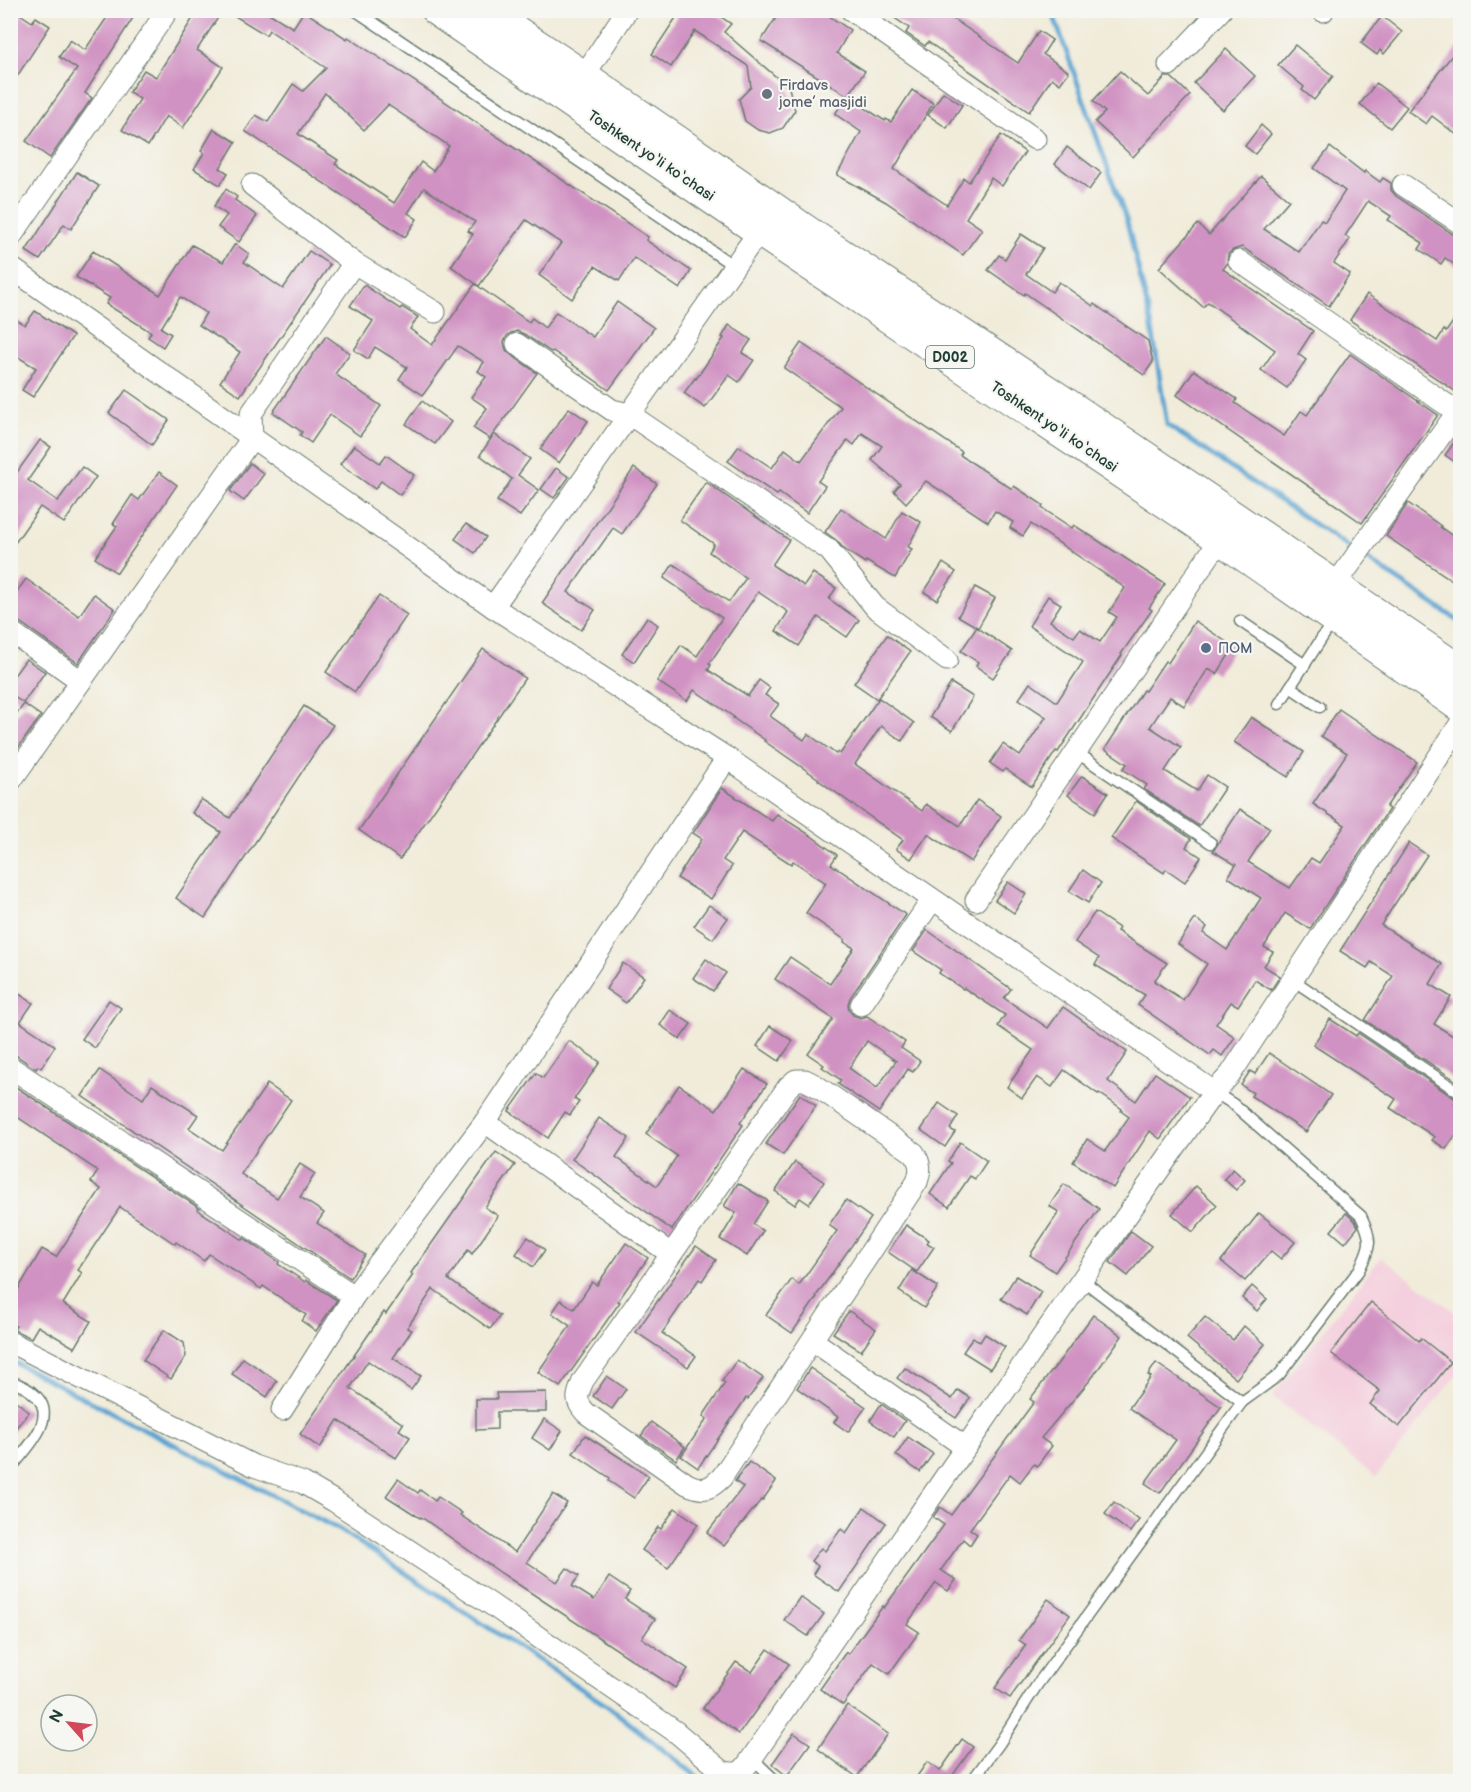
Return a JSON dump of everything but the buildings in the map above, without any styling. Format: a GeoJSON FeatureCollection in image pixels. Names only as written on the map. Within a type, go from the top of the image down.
{"type":"FeatureCollection","features":[{"type":"Feature","properties":{"kind":"highway","name":"Toshkent yo‘li ko‘chasi"},"geometry":{"type":"LineString","coordinates":[[438,10],[760,230],[994,371],[1334,603],[1461,705]]}},
{"type":"Feature","properties":{"kind":"highway","name":"Toshkent yo‘li ko‘chasi"},"geometry":{"type":"LineString","coordinates":[[482,10],[583,77],[809,234],[1221,538],[1461,672]]}},
{"type":"Feature","properties":{"kind":"street"},"geometry":{"type":"LineString","coordinates":[[10,238],[168,10]]}},
{"type":"Feature","properties":{"kind":"street"},"geometry":{"type":"LineString","coordinates":[[583,77],[627,10]]}},
{"type":"Feature","properties":{"kind":"street"},"geometry":{"type":"LineString","coordinates":[[851,10],[1035,139]]}},
{"type":"Feature","properties":{"kind":"street"},"geometry":{"type":"LineString","coordinates":[[1169,65],[1221,10]]}},
{"type":"Feature","properties":{"kind":"street"},"geometry":{"type":"LineString","coordinates":[[252,185],[354,263],[435,312]]}},
{"type":"Feature","properties":{"kind":"street"},"geometry":{"type":"LineString","coordinates":[[1403,185],[1461,223]]}},
{"type":"Feature","properties":{"kind":"street"},"geometry":{"type":"LineString","coordinates":[[493,607],[760,230]]}},
{"type":"Feature","properties":{"kind":"street"},"geometry":{"type":"LineString","coordinates":[[1239,261],[1460,411],[1358,554],[1334,603]]}},
{"type":"Feature","properties":{"kind":"street"},"geometry":{"type":"LineString","coordinates":[[10,782],[252,438],[251,414],[354,263]]}},
{"type":"Feature","properties":{"kind":"street"},"geometry":{"type":"LineString","coordinates":[[10,267],[493,607],[727,758],[1214,1092]]}},
{"type":"Feature","properties":{"kind":"street"},"geometry":{"type":"LineString","coordinates":[[517,344],[612,410],[629,414],[829,550],[875,607],[947,660]]}},
{"type":"Feature","properties":{"kind":"street"},"geometry":{"type":"LineString","coordinates":[[975,900],[1221,538]]}},
{"type":"Feature","properties":{"kind":"street"},"geometry":{"type":"LineString","coordinates":[[10,631],[81,681]]}},
{"type":"Feature","properties":{"kind":"street"},"geometry":{"type":"LineString","coordinates":[[10,1342],[254,1466],[303,1483],[489,1603],[676,1732],[722,1771],[730,1774],[738,1773],[746,1767],[1081,1279],[1214,1092],[1230,1075],[1461,724]]}},
{"type":"Feature","properties":{"kind":"street"},"geometry":{"type":"LineString","coordinates":[[282,1410],[354,1296],[485,1122],[727,758]]}},
{"type":"Feature","properties":{"kind":"street"},"geometry":{"type":"LineString","coordinates":[[861,1005],[932,900]]}},
{"type":"Feature","properties":{"kind":"street"},"geometry":{"type":"LineString","coordinates":[[10,1067],[354,1296]]}},
{"type":"Feature","properties":{"kind":"street"},"geometry":{"type":"LineString","coordinates":[[796,1080],[805,1080],[815,1085],[915,1153],[920,1162],[921,1172],[917,1182],[812,1340],[722,1477],[712,1487],[698,1489],[687,1484],[578,1405],[577,1396],[583,1381],[788,1087],[796,1080]]}},
{"type":"Feature","properties":{"kind":"street"},"geometry":{"type":"LineString","coordinates":[[485,1122],[671,1254]]}},
{"type":"Feature","properties":{"kind":"street"},"geometry":{"type":"LineString","coordinates":[[812,1340],[964,1447]]}},
{"type":"Feature","properties":{"kind":"lane"},"geometry":{"type":"LineString","coordinates":[[355,10],[734,266]]}},
{"type":"Feature","properties":{"kind":"lane"},"geometry":{"type":"LineString","coordinates":[[1279,704],[1305,664],[1334,603]]}},
{"type":"Feature","properties":{"kind":"lane"},"geometry":{"type":"LineString","coordinates":[[1240,621],[1305,664]]}},
{"type":"Feature","properties":{"kind":"lane"},"geometry":{"type":"LineString","coordinates":[[1290,687],[1320,707]]}},
{"type":"Feature","properties":{"kind":"lane"},"geometry":{"type":"LineString","coordinates":[[1076,752],[1211,843]]}},
{"type":"Feature","properties":{"kind":"lane"},"geometry":{"type":"LineString","coordinates":[[1293,980],[1461,1093]]}},
{"type":"Feature","properties":{"kind":"lane"},"geometry":{"type":"LineString","coordinates":[[971,1782],[999,1744],[1037,1684],[1242,1402],[1279,1375],[1359,1270],[1368,1250],[1369,1234],[1361,1216],[1233,1104],[1214,1092]]}},
{"type":"Feature","properties":{"kind":"lane"},"geometry":{"type":"LineString","coordinates":[[1081,1279],[1242,1402]]}},
{"type":"Feature","properties":{"kind":"lane"},"geometry":{"type":"LineString","coordinates":[[10,1381],[35,1394],[43,1405],[45,1418],[36,1435],[10,1469]]}},
{"type":"Feature","properties":{"kind":"lane"},"geometry":{"type":"LineString","coordinates":[[752,1758],[777,1782]]}},
{"type":"Feature","properties":{"kind":"shaded area"},"geometry":{"type":"Polygon","coordinates":[[[1381,1257],[1460,1316],[1460,1371],[1376,1477],[1272,1396],[1381,1257]]]}},
{"type":"Feature","properties":{"kind":"waterway"},"geometry":{"type":"LineString","coordinates":[[1048,10],[1053,14],[1127,222],[1151,322],[1167,425],[1353,550]]}},
{"type":"Feature","properties":{"kind":"waterway"},"geometry":{"type":"LineString","coordinates":[[1361,555],[1460,622]]}},
{"type":"Feature","properties":{"kind":"waterway"},"geometry":{"type":"LineString","coordinates":[[10,1360],[340,1530],[609,1707],[704,1782]]}},
{"type":"Feature","properties":{"kind":"place","name":"Firdavs jome’ masjidi"},"geometry":{"type":"Point","coordinates":[767,94]}},
{"type":"Feature","properties":{"kind":"place","name":"ПОМ"},"geometry":{"type":"Point","coordinates":[1206,648]}}]}
